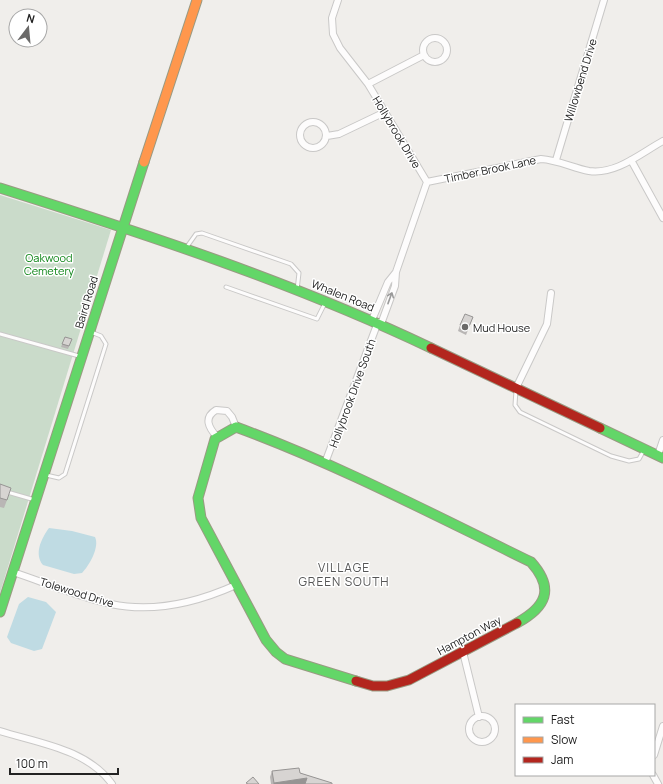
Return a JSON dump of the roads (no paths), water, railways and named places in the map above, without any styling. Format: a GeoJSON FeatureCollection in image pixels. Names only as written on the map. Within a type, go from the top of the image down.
{"type":"FeatureCollection","features":[{"type":"Feature","properties":{"kind":"street","name":"Baird Road"},"geometry":{"type":"LineString","coordinates":[[1,607],[90,332],[122,227],[197,0]]}},
{"type":"Feature","properties":{"kind":"street","name":"Hollybrook Drive"},"geometry":{"type":"LineString","coordinates":[[338,0],[332,18],[332,34],[340,48],[368,84],[386,112],[427,182]]}},
{"type":"Feature","properties":{"kind":"street","name":"Willowbend Drive"},"geometry":{"type":"LineString","coordinates":[[556,160],[604,0]]}},
{"type":"Feature","properties":{"kind":"street"},"geometry":{"type":"LineString","coordinates":[[431,38],[439,38],[447,46],[447,54],[438,62],[430,61],[424,55],[423,47],[431,38]]}},
{"type":"Feature","properties":{"kind":"street"},"geometry":{"type":"LineString","coordinates":[[368,84],[424,55]]}},
{"type":"Feature","properties":{"kind":"street"},"geometry":{"type":"LineString","coordinates":[[327,136],[339,134],[386,112]]}},
{"type":"Feature","properties":{"kind":"street"},"geometry":{"type":"LineString","coordinates":[[312,122],[316,122],[324,127],[327,136],[324,143],[313,148],[305,146],[300,134],[304,126],[312,122]]}},
{"type":"Feature","properties":{"kind":"street","name":"Timber Brook Lane"},"geometry":{"type":"LineString","coordinates":[[427,182],[455,178],[530,160],[541,159],[556,160],[597,172],[606,171],[632,160],[663,141]]}},
{"type":"Feature","properties":{"kind":"street"},"geometry":{"type":"LineString","coordinates":[[632,160],[663,218]]}},
{"type":"Feature","properties":{"kind":"street"},"geometry":{"type":"LineString","coordinates":[[377,322],[395,286],[396,272],[427,182]]}},
{"type":"Feature","properties":{"kind":"street","name":"Whalen Road"},"geometry":{"type":"LineString","coordinates":[[0,188],[185,249],[297,290],[377,322],[660,457]]}},
{"type":"Feature","properties":{"kind":"street"},"geometry":{"type":"LineString","coordinates":[[377,322],[388,282],[396,272]]}},
{"type":"Feature","properties":{"kind":"street"},"geometry":{"type":"LineString","coordinates":[[516,388],[547,324],[551,293]]}},
{"type":"Feature","properties":{"kind":"street","name":"Hollybrook Drive South"},"geometry":{"type":"LineString","coordinates":[[325,463],[377,322]]}},
{"type":"Feature","properties":{"kind":"street"},"geometry":{"type":"LineString","coordinates":[[216,410],[227,411],[232,417],[236,427],[217,437],[210,429],[208,422],[210,414],[216,410]]}},
{"type":"Feature","properties":{"kind":"street","name":"Hampton Way"},"geometry":{"type":"LineString","coordinates":[[217,437],[200,487],[199,508],[207,532],[266,640],[276,652],[290,661],[366,684],[378,686],[398,684],[409,680],[463,652],[527,617],[538,609],[543,603],[545,594],[543,577],[539,570],[531,562],[521,556],[325,463],[282,444],[236,427]]}},
{"type":"Feature","properties":{"kind":"street"},"geometry":{"type":"LineString","coordinates":[[660,457],[663,440]]}},
{"type":"Feature","properties":{"kind":"street","name":"Tolewood Drive"},"geometry":{"type":"LineString","coordinates":[[13,572],[92,599],[132,607],[178,604],[203,598],[236,585]]}},
{"type":"Feature","properties":{"kind":"street"},"geometry":{"type":"LineString","coordinates":[[463,652],[479,717]]}},
{"type":"Feature","properties":{"kind":"street"},"geometry":{"type":"LineString","coordinates":[[479,717],[489,719],[494,726],[492,738],[484,742],[476,741],[469,731],[471,723],[479,717]]}},
{"type":"Feature","properties":{"kind":"street"},"geometry":{"type":"LineString","coordinates":[[655,752],[663,726]]}},
{"type":"Feature","properties":{"kind":"street"},"geometry":{"type":"LineString","coordinates":[[0,731],[76,755],[98,768],[112,784]]}},
{"type":"Feature","properties":{"kind":"lane"},"geometry":{"type":"LineString","coordinates":[[185,249],[196,234],[202,233],[291,264],[299,273],[297,290]]}},
{"type":"Feature","properties":{"kind":"lane"},"geometry":{"type":"LineString","coordinates":[[226,287],[317,319],[325,302]]}},
{"type":"Feature","properties":{"kind":"lane"},"geometry":{"type":"LineString","coordinates":[[44,474],[59,478],[66,474],[106,344],[101,336],[90,332]]}},
{"type":"Feature","properties":{"kind":"lane"},"geometry":{"type":"LineString","coordinates":[[0,334],[82,357]]}},
{"type":"Feature","properties":{"kind":"lane"},"geometry":{"type":"LineString","coordinates":[[516,388],[515,405],[520,412],[543,424],[611,456],[629,461],[639,459],[645,449]]}},
{"type":"Feature","properties":{"kind":"lane"},"geometry":{"type":"LineString","coordinates":[[0,490],[36,500]]}},
{"type":"Feature","properties":{"kind":"water"},"geometry":{"type":"Polygon","coordinates":[[[49,528],[72,531],[95,537],[95,551],[91,561],[82,573],[74,574],[43,565],[40,561],[39,551],[41,542],[49,528]]]}},
{"type":"Feature","properties":{"kind":"water"},"geometry":{"type":"Polygon","coordinates":[[[28,597],[46,602],[56,612],[42,649],[34,651],[11,643],[7,637],[19,604],[28,597]]]}},
{"type":"Feature","properties":{"kind":"place","name":"Mud House"},"geometry":{"type":"Point","coordinates":[465,327]}},
{"type":"Feature","properties":{"kind":"district","name":"VILLAGE GREEN SOUTH"},"geometry":{"type":"Point","coordinates":[344,574]}},
{"type":"Feature","properties":{"kind":"park label","name":"Oakwood Cemetery"},"geometry":{"type":"Point","coordinates":[49,263]}}]}
